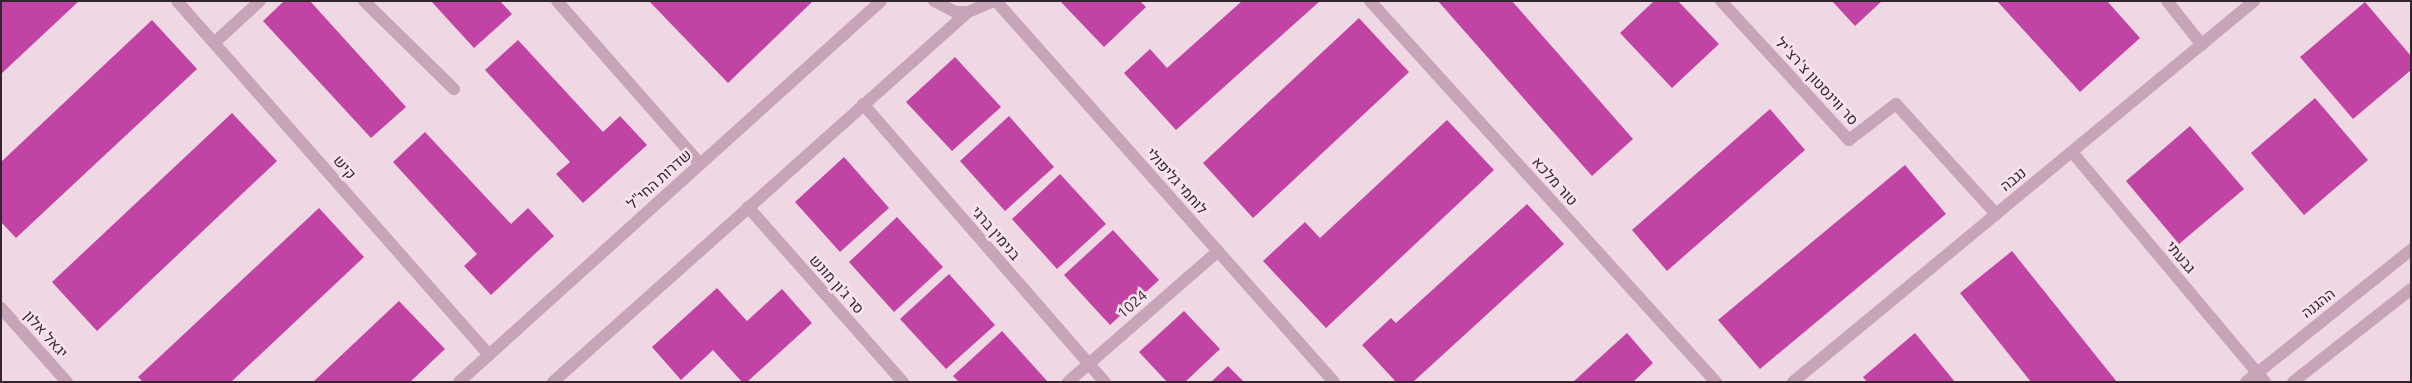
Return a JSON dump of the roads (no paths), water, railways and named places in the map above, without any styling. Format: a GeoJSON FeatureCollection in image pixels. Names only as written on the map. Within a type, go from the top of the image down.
{"type":"FeatureCollection","features":[{"type":"Feature","properties":{"kind":"street","name":"קיש"},"geometry":{"type":"LineString","coordinates":[[176,1],[489,355]]}},
{"type":"Feature","properties":{"kind":"street"},"geometry":{"type":"LineString","coordinates":[[214,43],[260,1]]}},
{"type":"Feature","properties":{"kind":"street"},"geometry":{"type":"LineString","coordinates":[[364,1],[454,89]]}},
{"type":"Feature","properties":{"kind":"street"},"geometry":{"type":"LineString","coordinates":[[557,1],[700,164]]}},
{"type":"Feature","properties":{"kind":"street","name":"שדרות החי\"ל"},"geometry":{"type":"LineString","coordinates":[[460,382],[881,1]]}},
{"type":"Feature","properties":{"kind":"street"},"geometry":{"type":"LineString","coordinates":[[934,1],[956,12],[968,12]]}},
{"type":"Feature","properties":{"kind":"street"},"geometry":{"type":"LineString","coordinates":[[553,382],[968,12],[995,1]]}},
{"type":"Feature","properties":{"kind":"street","name":"לוחמי גליפולי"},"geometry":{"type":"LineString","coordinates":[[995,1],[1334,382]]}},
{"type":"Feature","properties":{"kind":"street","name":"טור מלכא"},"geometry":{"type":"LineString","coordinates":[[1370,1],[1716,382]]}},
{"type":"Feature","properties":{"kind":"street","name":"סר ווינסטון צ'רצ'יל"},"geometry":{"type":"LineString","coordinates":[[1721,1],[1849,140],[1896,104],[1996,214]]}},
{"type":"Feature","properties":{"kind":"street"},"geometry":{"type":"LineString","coordinates":[[2167,1],[2202,45]]}},
{"type":"Feature","properties":{"kind":"street","name":"נגבה"},"geometry":{"type":"LineString","coordinates":[[1792,382],[2254,1]]}},
{"type":"Feature","properties":{"kind":"street","name":"בנימין ברגי"},"geometry":{"type":"LineString","coordinates":[[863,104],[1105,382]]}},
{"type":"Feature","properties":{"kind":"street","name":"גבעתי"},"geometry":{"type":"LineString","coordinates":[[2072,152],[2261,377]]}},
{"type":"Feature","properties":{"kind":"street","name":"סר ג'ון מונש"},"geometry":{"type":"LineString","coordinates":[[748,207],[903,382]]}},
{"type":"Feature","properties":{"kind":"street","name":"ההגנה"},"geometry":{"type":"LineString","coordinates":[[2246,382],[2261,377],[2411,250]]}},
{"type":"Feature","properties":{"kind":"street","name":"1024"},"geometry":{"type":"LineString","coordinates":[[1068,382],[1218,251]]}},
{"type":"Feature","properties":{"kind":"street"},"geometry":{"type":"LineString","coordinates":[[2293,382],[2411,288]]}},
{"type":"Feature","properties":{"kind":"street","name":"יגאל אלון"},"geometry":{"type":"LineString","coordinates":[[1,308],[68,382]]}}]}
